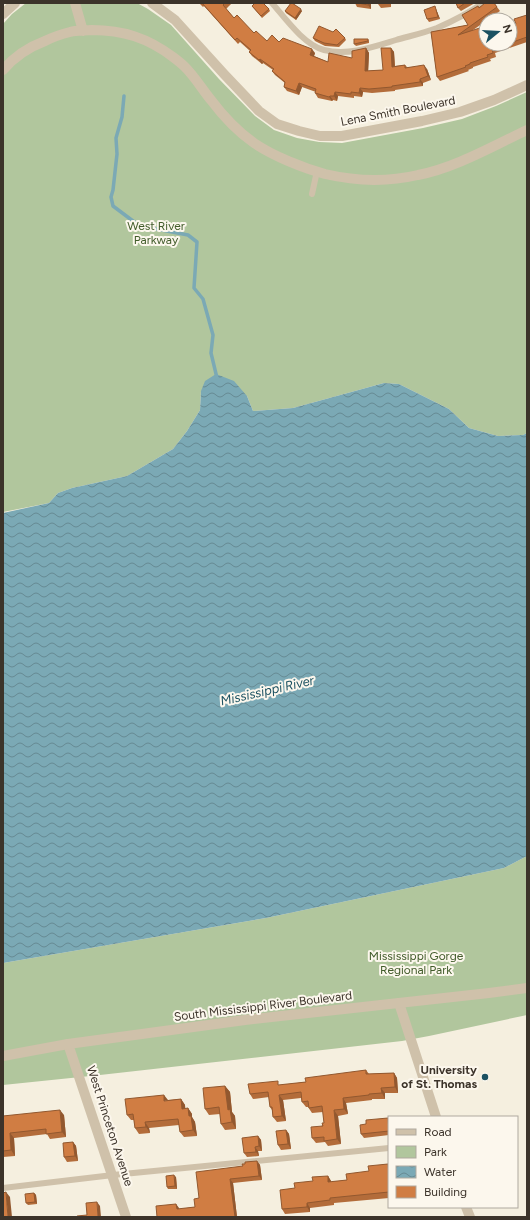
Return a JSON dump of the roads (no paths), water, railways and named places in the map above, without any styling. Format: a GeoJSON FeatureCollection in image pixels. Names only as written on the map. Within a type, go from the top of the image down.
{"type":"FeatureCollection","features":[{"type":"Feature","properties":{"kind":"street"},"geometry":{"type":"LineString","coordinates":[[3,14],[15,3]]}},
{"type":"Feature","properties":{"kind":"street"},"geometry":{"type":"LineString","coordinates":[[75,3],[83,30]]}},
{"type":"Feature","properties":{"kind":"street","name":"Lena Smith Boulevard"},"geometry":{"type":"LineString","coordinates":[[152,3],[175,20],[259,111],[277,124],[320,136],[342,136],[422,122],[460,112],[494,100],[527,85]]}},
{"type":"Feature","properties":{"kind":"street"},"geometry":{"type":"LineString","coordinates":[[3,70],[20,54],[38,43],[72,31],[83,30],[118,32],[145,40],[184,66],[230,123],[254,143],[297,165],[347,178],[369,180],[419,175],[450,166],[527,130]]}},
{"type":"Feature","properties":{"kind":"street","name":"South Mississippi River Boulevard"},"geometry":{"type":"LineString","coordinates":[[3,1056],[68,1044],[245,1020],[527,988]]}},
{"type":"Feature","properties":{"kind":"street"},"geometry":{"type":"LineString","coordinates":[[399,1003],[436,1116]]}},
{"type":"Feature","properties":{"kind":"street","name":"West Princeton Avenue"},"geometry":{"type":"LineString","coordinates":[[68,1044],[126,1217]]}},
{"type":"Feature","properties":{"kind":"lane"},"geometry":{"type":"LineString","coordinates":[[272,3],[295,31],[307,41],[323,50],[345,52],[366,49],[436,28],[468,13],[483,3]]}},
{"type":"Feature","properties":{"kind":"lane"},"geometry":{"type":"LineString","coordinates":[[312,194],[317,171]]}},
{"type":"Feature","properties":{"kind":"lane"},"geometry":{"type":"LineString","coordinates":[[3,1188],[113,1175],[388,1148]]}},
{"type":"Feature","properties":{"kind":"water","name":"Mississippi River"},"geometry":{"type":"Polygon","coordinates":[[[216,374],[234,381],[247,396],[253,411],[293,408],[384,383],[399,384],[449,409],[469,428],[498,436],[523,435],[527,433],[527,856],[504,868],[266,918],[3,963],[3,513],[49,503],[58,493],[72,488],[127,476],[173,449],[187,431],[200,410],[201,391],[205,381],[216,374]]]}},
{"type":"Feature","properties":{"kind":"waterway"},"geometry":{"type":"LineString","coordinates":[[124,96],[122,117],[116,138],[117,154],[111,197],[113,206],[137,224],[188,235],[197,242],[194,288],[203,299],[213,335],[211,353],[217,378]]}},
{"type":"Feature","properties":{"kind":"place","name":"University of St. Thomas"},"geometry":{"type":"Point","coordinates":[485,1077]}},
{"type":"Feature","properties":{"kind":"park label","name":"West River Parkway"},"geometry":{"type":"Point","coordinates":[156,233]}},
{"type":"Feature","properties":{"kind":"park label","name":"Mississippi Gorge Regional Park"},"geometry":{"type":"Point","coordinates":[416,963]}}]}
